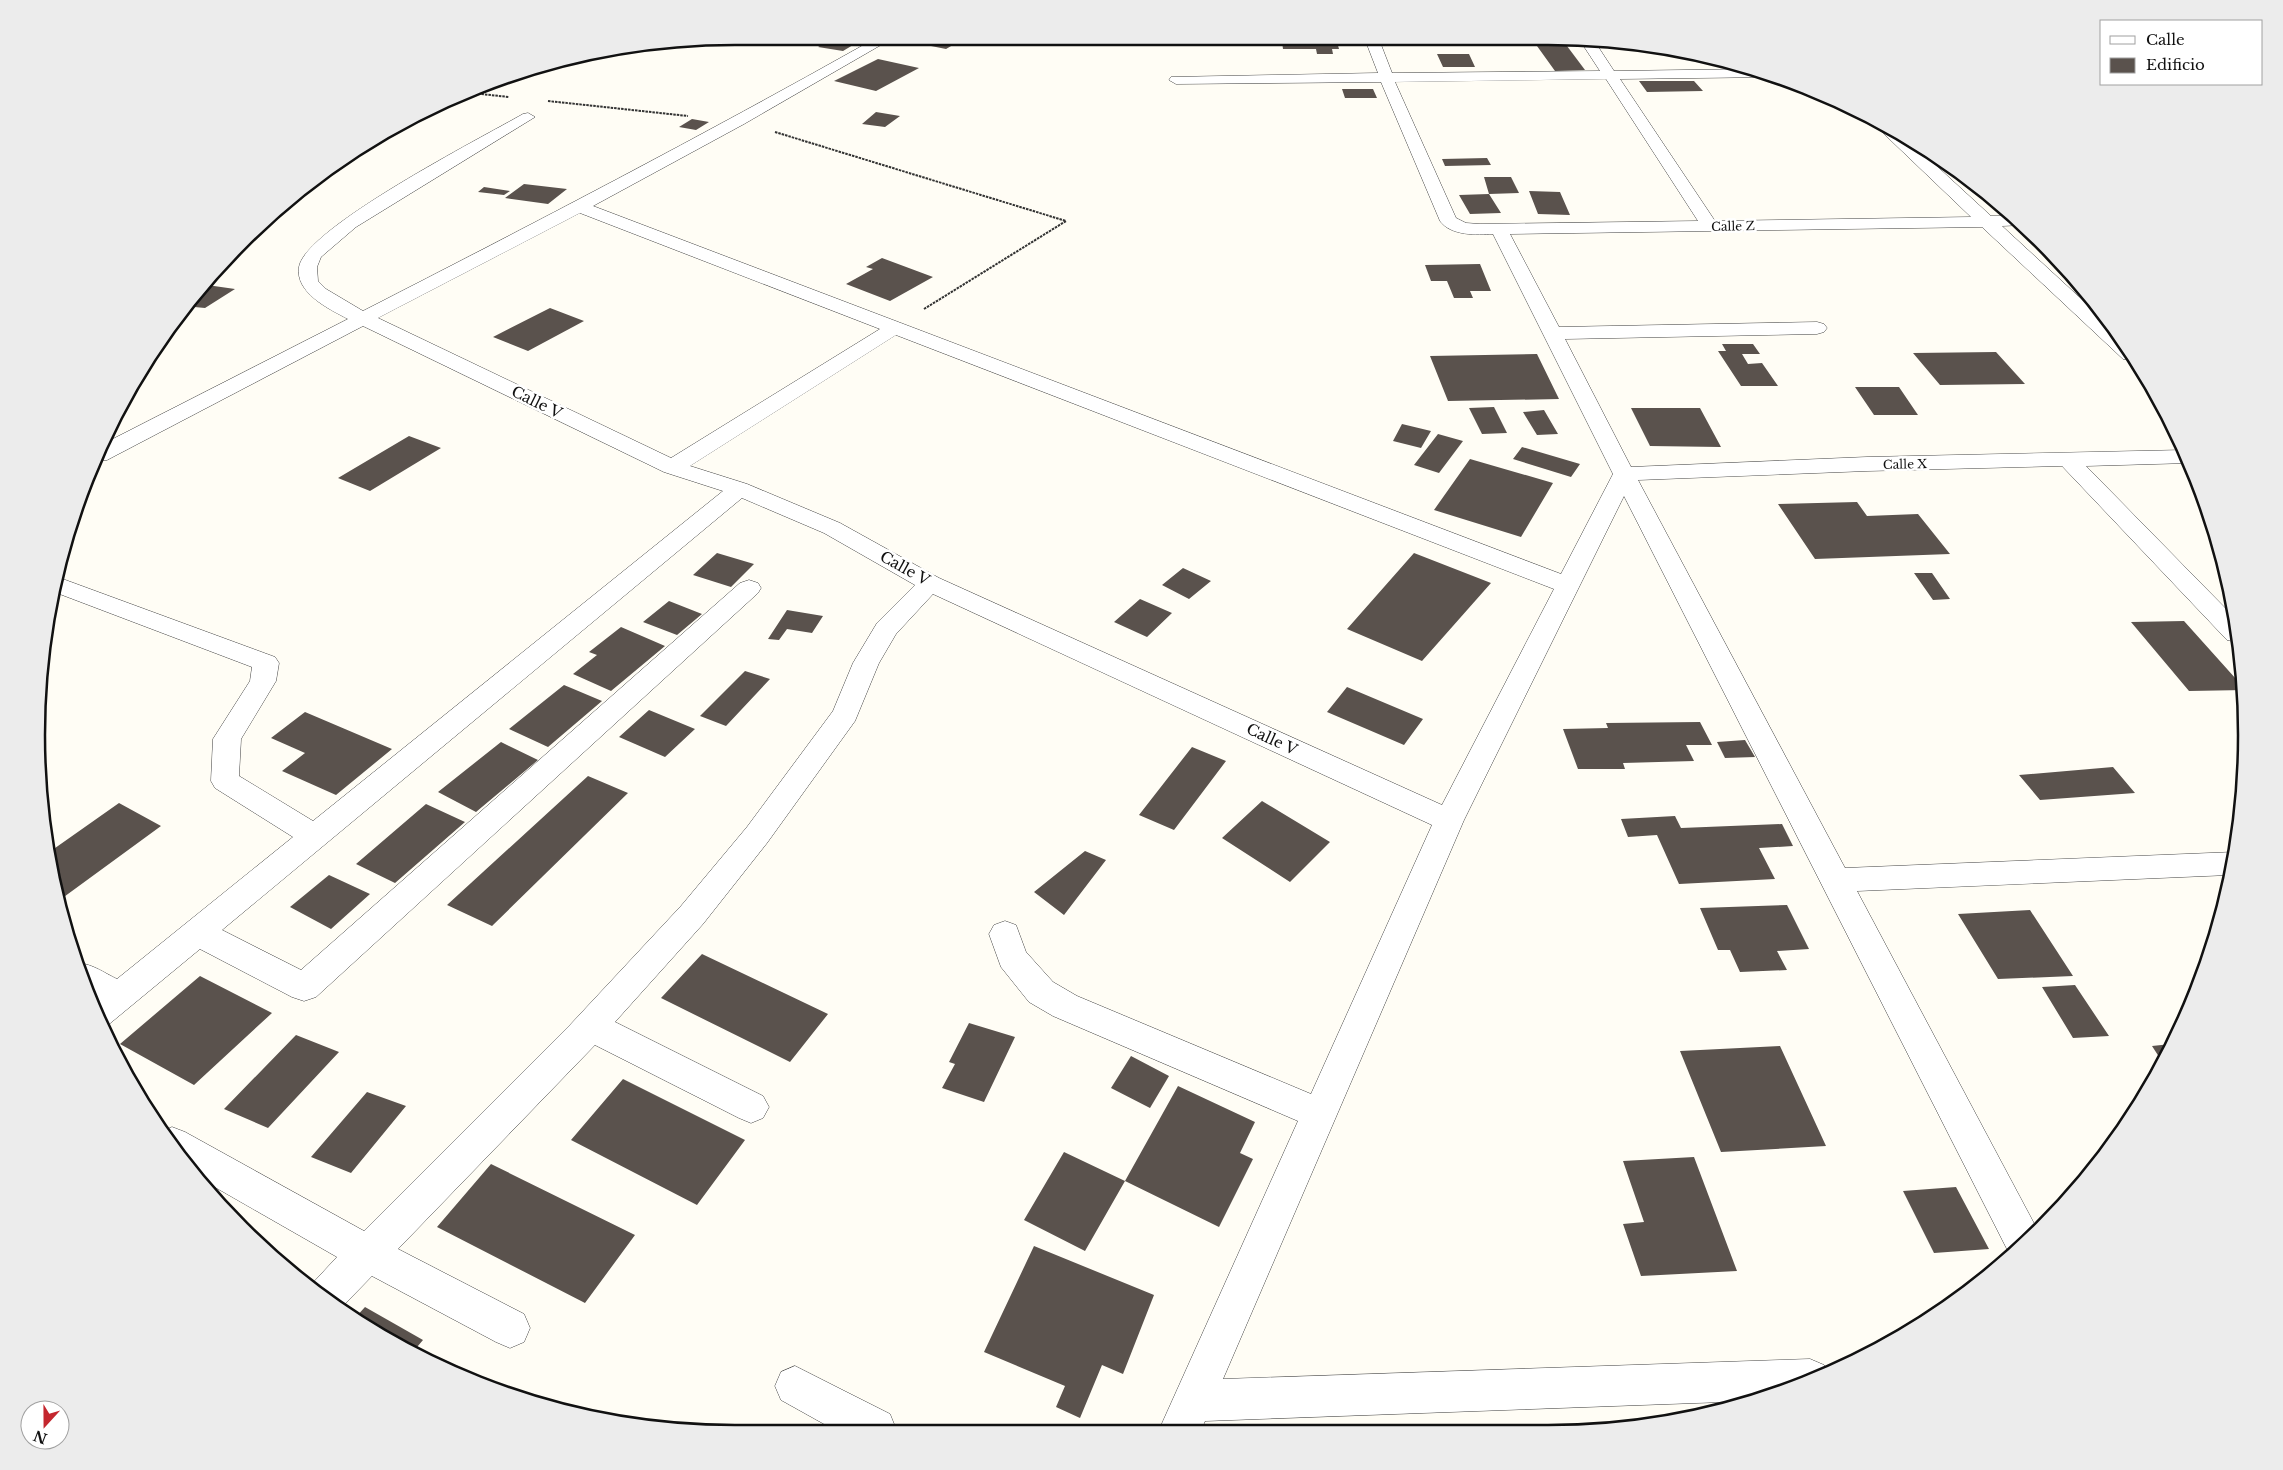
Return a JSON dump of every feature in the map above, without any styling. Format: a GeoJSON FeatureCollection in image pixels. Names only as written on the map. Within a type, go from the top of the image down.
{"type":"FeatureCollection","features":[{"type":"Feature","properties":{"kind":"street"},"geometry":{"type":"LineString","coordinates":[[107,450],[580,207],[874,45]]}},
{"type":"Feature","properties":{"kind":"street"},"geometry":{"type":"LineString","coordinates":[[1374,45],[1386,78]]}},
{"type":"Feature","properties":{"kind":"street"},"geometry":{"type":"LineString","coordinates":[[1591,46],[1710,226]]}},
{"type":"Feature","properties":{"kind":"street"},"geometry":{"type":"LineString","coordinates":[[1176,80],[1741,73]]}},
{"type":"Feature","properties":{"kind":"street","name":"Calle Z"},"geometry":{"type":"LineString","coordinates":[[1386,78],[1449,221],[1457,227],[1469,230],[2009,222]]}},
{"type":"Feature","properties":{"kind":"street","name":"Calle V"},"geometry":{"type":"LineString","coordinates":[[528,117],[389,198],[350,223],[313,254],[308,267],[309,282],[331,303],[672,466],[739,488],[832,528],[930,583],[1449,820]]}},
{"type":"Feature","properties":{"kind":"street"},"geometry":{"type":"LineString","coordinates":[[1901,142],[1986,222],[2096,316]]}},
{"type":"Feature","properties":{"kind":"street"},"geometry":{"type":"LineString","coordinates":[[580,207],[1567,585]]}},
{"type":"Feature","properties":{"kind":"street"},"geometry":{"type":"LineString","coordinates":[[1500,229],[1624,474],[2021,1237]]}},
{"type":"Feature","properties":{"kind":"street"},"geometry":{"type":"LineString","coordinates":[[672,466],[894,328]]}},
{"type":"Feature","properties":{"kind":"street"},"geometry":{"type":"LineString","coordinates":[[1552,333],[1817,328]]}},
{"type":"Feature","properties":{"kind":"street","name":"Calle X"},"geometry":{"type":"LineString","coordinates":[[1624,474],[1867,464],[2179,457]]}},
{"type":"Feature","properties":{"kind":"street"},"geometry":{"type":"LineString","coordinates":[[2068,460],[2228,622]]}},
{"type":"Feature","properties":{"kind":"street"},"geometry":{"type":"LineString","coordinates":[[1624,474],[1449,820],[1186,1416],[1791,1380]]}},
{"type":"Feature","properties":{"kind":"street"},"geometry":{"type":"LineString","coordinates":[[96,993],[108,1006],[739,488]]}},
{"type":"Feature","properties":{"kind":"street"},"geometry":{"type":"LineString","coordinates":[[329,1293],[590,1026],[692,915],[757,834],[845,714],[866,663],[886,629],[930,583]]}},
{"type":"Feature","properties":{"kind":"street"},"geometry":{"type":"LineString","coordinates":[[61,586],[266,663],[263,682],[227,739],[225,781],[315,836]]}},
{"type":"Feature","properties":{"kind":"street"},"geometry":{"type":"LineString","coordinates":[[198,933],[304,987],[749,588]]}},
{"type":"Feature","properties":{"kind":"street"},"geometry":{"type":"LineString","coordinates":[[1837,880],[2226,863]]}},
{"type":"Feature","properties":{"kind":"street"},"geometry":{"type":"LineString","coordinates":[[1005,934],[1012,958],[1041,992],[1057,1002],[1320,1114]]}},
{"type":"Feature","properties":{"kind":"street"},"geometry":{"type":"LineString","coordinates":[[590,1026],[751,1107]]}},
{"type":"Feature","properties":{"kind":"street"},"geometry":{"type":"LineString","coordinates":[[186,1152],[368,1254],[510,1328]]}},
{"type":"Feature","properties":{"kind":"street"},"geometry":{"type":"LineString","coordinates":[[795,1386],[868,1425]]}},
{"type":"Feature","properties":{"kind":"path"},"geometry":{"type":"LineString","coordinates":[[481,94],[509,97]]}},
{"type":"Feature","properties":{"kind":"path"},"geometry":{"type":"LineString","coordinates":[[547,101],[739,121],[1066,221],[894,328]]}},
{"type":"Feature","properties":{"kind":"building"},"geometry":{"type":"Polygon","coordinates":[[[821,45],[853,45],[843,51],[818,47],[821,45]]]}},
{"type":"Feature","properties":{"kind":"building"},"geometry":{"type":"Polygon","coordinates":[[[926,45],[953,45],[946,49],[926,45]]]}},
{"type":"Feature","properties":{"kind":"building"},"geometry":{"type":"Polygon","coordinates":[[[1282,45],[1338,45],[1339,49],[1332,49],[1333,54],[1317,54],[1316,49],[1283,49],[1282,45]]]}},
{"type":"Feature","properties":{"kind":"building"},"geometry":{"type":"Polygon","coordinates":[[[1567,45],[1585,70],[1555,71],[1537,46],[1482,46],[1567,45]]]}},
{"type":"Feature","properties":{"kind":"building"},"geometry":{"type":"Polygon","coordinates":[[[1437,54],[1469,54],[1475,67],[1443,67],[1437,54]]]}},
{"type":"Feature","properties":{"kind":"building"},"geometry":{"type":"Polygon","coordinates":[[[878,59],[919,68],[876,91],[834,81],[878,59]]]}},
{"type":"Feature","properties":{"kind":"building"},"geometry":{"type":"Polygon","coordinates":[[[1639,81],[1694,81],[1703,91],[1647,92],[1639,81]]]}},
{"type":"Feature","properties":{"kind":"building"},"geometry":{"type":"Polygon","coordinates":[[[1342,89],[1373,89],[1377,98],[1345,98],[1342,89]]]}},
{"type":"Feature","properties":{"kind":"building"},"geometry":{"type":"Polygon","coordinates":[[[876,112],[900,116],[885,127],[862,124],[876,112]]]}},
{"type":"Feature","properties":{"kind":"building"},"geometry":{"type":"Polygon","coordinates":[[[692,119],[709,122],[696,130],[679,127],[692,119]]]}},
{"type":"Feature","properties":{"kind":"building"},"geometry":{"type":"Polygon","coordinates":[[[1487,158],[1491,165],[1445,166],[1442,159],[1487,158]]]}},
{"type":"Feature","properties":{"kind":"building"},"geometry":{"type":"Polygon","coordinates":[[[1484,177],[1511,177],[1519,193],[1489,194],[1484,177]]]}},
{"type":"Feature","properties":{"kind":"building"},"geometry":{"type":"Polygon","coordinates":[[[524,184],[567,189],[548,204],[505,198],[524,184]]]}},
{"type":"Feature","properties":{"kind":"building"},"geometry":{"type":"Polygon","coordinates":[[[484,187],[510,191],[504,195],[478,192],[484,187]]]}},
{"type":"Feature","properties":{"kind":"building"},"geometry":{"type":"Polygon","coordinates":[[[1529,191],[1560,192],[1570,215],[1538,214],[1529,191]]]}},
{"type":"Feature","properties":{"kind":"building"},"geometry":{"type":"Polygon","coordinates":[[[1489,194],[1501,213],[1470,214],[1459,195],[1489,194]]]}},
{"type":"Feature","properties":{"kind":"building"},"geometry":{"type":"Polygon","coordinates":[[[882,258],[933,277],[890,301],[846,284],[873,269],[866,267],[882,258]]]}},
{"type":"Feature","properties":{"kind":"building"},"geometry":{"type":"Polygon","coordinates":[[[1480,264],[1491,291],[1470,291],[1473,298],[1454,298],[1447,281],[1431,281],[1425,265],[1480,264]]]}},
{"type":"Feature","properties":{"kind":"building"},"geometry":{"type":"Polygon","coordinates":[[[211,286],[235,289],[205,308],[194,307],[211,286]]]}},
{"type":"Feature","properties":{"kind":"building"},"geometry":{"type":"Polygon","coordinates":[[[550,308],[584,321],[528,351],[493,337],[550,308]]]}},
{"type":"Feature","properties":{"kind":"building"},"geometry":{"type":"Polygon","coordinates":[[[1722,344],[1753,344],[1760,354],[1742,354],[1748,364],[1762,363],[1778,386],[1741,386],[1718,351],[1726,351],[1722,344]]]}},
{"type":"Feature","properties":{"kind":"building"},"geometry":{"type":"Polygon","coordinates":[[[1996,352],[2025,384],[1940,385],[1913,353],[1996,352]]]}},
{"type":"Feature","properties":{"kind":"building"},"geometry":{"type":"Polygon","coordinates":[[[1537,354],[1559,399],[1448,401],[1430,356],[1537,354]]]}},
{"type":"Feature","properties":{"kind":"building"},"geometry":{"type":"Polygon","coordinates":[[[1855,387],[1899,387],[1918,415],[1874,415],[1855,387]]]}},
{"type":"Feature","properties":{"kind":"building"},"geometry":{"type":"Polygon","coordinates":[[[1494,407],[1507,433],[1482,434],[1469,408],[1494,407]]]}},
{"type":"Feature","properties":{"kind":"building"},"geometry":{"type":"Polygon","coordinates":[[[1631,408],[1700,408],[1721,447],[1650,446],[1631,408]]]}},
{"type":"Feature","properties":{"kind":"building"},"geometry":{"type":"Polygon","coordinates":[[[1544,410],[1558,434],[1537,435],[1523,412],[1544,410]]]}},
{"type":"Feature","properties":{"kind":"building"},"geometry":{"type":"Polygon","coordinates":[[[1402,424],[1431,431],[1421,448],[1393,441],[1402,424]]]}},
{"type":"Feature","properties":{"kind":"building"},"geometry":{"type":"Polygon","coordinates":[[[1438,434],[1463,441],[1439,473],[1414,465],[1438,434]]]}},
{"type":"Feature","properties":{"kind":"building"},"geometry":{"type":"Polygon","coordinates":[[[409,436],[441,448],[370,491],[338,478],[409,436]]]}},
{"type":"Feature","properties":{"kind":"building"},"geometry":{"type":"Polygon","coordinates":[[[1522,447],[1580,464],[1571,477],[1513,459],[1522,447]]]}},
{"type":"Feature","properties":{"kind":"building"},"geometry":{"type":"Polygon","coordinates":[[[1470,459],[1553,483],[1521,537],[1434,510],[1470,459]]]}},
{"type":"Feature","properties":{"kind":"building"},"geometry":{"type":"Polygon","coordinates":[[[1857,502],[1867,516],[1918,514],[1950,554],[1815,559],[1778,504],[1857,502]]]}},
{"type":"Feature","properties":{"kind":"building"},"geometry":{"type":"Polygon","coordinates":[[[717,553],[754,564],[731,587],[693,575],[717,553]]]}},
{"type":"Feature","properties":{"kind":"building"},"geometry":{"type":"Polygon","coordinates":[[[1414,553],[1491,583],[1422,661],[1347,629],[1414,553]]]}},
{"type":"Feature","properties":{"kind":"building"},"geometry":{"type":"Polygon","coordinates":[[[1183,568],[1211,581],[1189,599],[1162,585],[1183,568]]]}},
{"type":"Feature","properties":{"kind":"building"},"geometry":{"type":"Polygon","coordinates":[[[1914,573],[1932,573],[1950,599],[1933,600],[1914,573]]]}},
{"type":"Feature","properties":{"kind":"building"},"geometry":{"type":"Polygon","coordinates":[[[1140,599],[1172,613],[1147,637],[1114,622],[1140,599]]]}},
{"type":"Feature","properties":{"kind":"building"},"geometry":{"type":"Polygon","coordinates":[[[669,601],[702,614],[677,635],[643,622],[669,601]]]}},
{"type":"Feature","properties":{"kind":"building"},"geometry":{"type":"Polygon","coordinates":[[[787,610],[823,616],[812,633],[787,629],[779,640],[768,639],[787,610]]]}},
{"type":"Feature","properties":{"kind":"building"},"geometry":{"type":"Polygon","coordinates":[[[2184,621],[2236,679],[2237,690],[2189,691],[2131,622],[2184,621]]]}},
{"type":"Feature","properties":{"kind":"building"},"geometry":{"type":"Polygon","coordinates":[[[621,627],[665,646],[611,691],[573,674],[597,655],[589,652],[621,627]]]}},
{"type":"Feature","properties":{"kind":"building"},"geometry":{"type":"Polygon","coordinates":[[[745,671],[770,679],[726,726],[700,716],[745,671]]]}},
{"type":"Feature","properties":{"kind":"building"},"geometry":{"type":"Polygon","coordinates":[[[564,685],[602,701],[548,747],[509,729],[564,685]]]}},
{"type":"Feature","properties":{"kind":"building"},"geometry":{"type":"Polygon","coordinates":[[[1347,687],[1423,719],[1404,745],[1327,712],[1347,687]]]}},
{"type":"Feature","properties":{"kind":"building"},"geometry":{"type":"Polygon","coordinates":[[[649,710],[695,729],[665,757],[619,737],[649,710]]]}},
{"type":"Feature","properties":{"kind":"building"},"geometry":{"type":"Polygon","coordinates":[[[305,712],[392,749],[336,795],[282,771],[305,753],[271,738],[305,712]]]}},
{"type":"Feature","properties":{"kind":"building"},"geometry":{"type":"Polygon","coordinates":[[[1700,722],[1712,745],[1686,745],[1694,761],[1623,763],[1625,769],[1578,769],[1563,729],[1608,728],[1606,723],[1700,722]]]}},
{"type":"Feature","properties":{"kind":"building"},"geometry":{"type":"Polygon","coordinates":[[[1745,740],[1755,757],[1725,758],[1717,742],[1745,740]]]}},
{"type":"Feature","properties":{"kind":"building"},"geometry":{"type":"Polygon","coordinates":[[[501,742],[538,760],[476,812],[438,792],[501,742]]]}},
{"type":"Feature","properties":{"kind":"building"},"geometry":{"type":"Polygon","coordinates":[[[1192,747],[1226,761],[1174,830],[1139,815],[1192,747]]]}},
{"type":"Feature","properties":{"kind":"building"},"geometry":{"type":"Polygon","coordinates":[[[2113,767],[2135,793],[2040,800],[2019,775],[2113,767]]]}},
{"type":"Feature","properties":{"kind":"building"},"geometry":{"type":"Polygon","coordinates":[[[588,776],[628,793],[492,926],[447,905],[588,776]]]}},
{"type":"Feature","properties":{"kind":"building"},"geometry":{"type":"Polygon","coordinates":[[[1262,801],[1330,842],[1290,882],[1222,838],[1262,801]]]}},
{"type":"Feature","properties":{"kind":"building"},"geometry":{"type":"Polygon","coordinates":[[[119,803],[161,826],[65,896],[55,848],[119,803]]]}},
{"type":"Feature","properties":{"kind":"building"},"geometry":{"type":"Polygon","coordinates":[[[426,804],[465,822],[395,883],[356,864],[426,804]]]}},
{"type":"Feature","properties":{"kind":"building"},"geometry":{"type":"Polygon","coordinates":[[[1675,816],[1681,828],[1782,824],[1793,846],[1759,848],[1775,879],[1679,884],[1657,835],[1628,837],[1621,819],[1675,816]]]}},
{"type":"Feature","properties":{"kind":"building"},"geometry":{"type":"Polygon","coordinates":[[[1085,851],[1106,860],[1064,915],[1034,892],[1085,851]]]}},
{"type":"Feature","properties":{"kind":"building"},"geometry":{"type":"Polygon","coordinates":[[[329,875],[370,894],[331,929],[290,907],[329,875]]]}},
{"type":"Feature","properties":{"kind":"building"},"geometry":{"type":"Polygon","coordinates":[[[1787,905],[1809,949],[1777,951],[1787,970],[1740,972],[1730,950],[1718,950],[1700,908],[1787,905]]]}},
{"type":"Feature","properties":{"kind":"building"},"geometry":{"type":"Polygon","coordinates":[[[2030,910],[2073,976],[1998,979],[1958,914],[2030,910]]]}},
{"type":"Feature","properties":{"kind":"building"},"geometry":{"type":"Polygon","coordinates":[[[702,954],[828,1014],[790,1062],[661,998],[702,954]]]}},
{"type":"Feature","properties":{"kind":"building"},"geometry":{"type":"Polygon","coordinates":[[[200,976],[272,1013],[194,1085],[120,1044],[200,976]]]}},
{"type":"Feature","properties":{"kind":"building"},"geometry":{"type":"Polygon","coordinates":[[[2075,985],[2109,1036],[2073,1038],[2042,987],[2075,985]]]}},
{"type":"Feature","properties":{"kind":"building"},"geometry":{"type":"Polygon","coordinates":[[[969,1023],[1015,1037],[984,1102],[942,1088],[955,1064],[949,1062],[969,1023]]]}},
{"type":"Feature","properties":{"kind":"building"},"geometry":{"type":"Polygon","coordinates":[[[296,1035],[339,1052],[268,1128],[224,1109],[296,1035]]]}},
{"type":"Feature","properties":{"kind":"building"},"geometry":{"type":"Polygon","coordinates":[[[2165,1045],[2159,1056],[2152,1046],[2165,1045]]]}},
{"type":"Feature","properties":{"kind":"building"},"geometry":{"type":"Polygon","coordinates":[[[1780,1046],[1826,1146],[1721,1152],[1680,1051],[1780,1046]]]}},
{"type":"Feature","properties":{"kind":"building"},"geometry":{"type":"Polygon","coordinates":[[[1131,1056],[1169,1076],[1150,1108],[1111,1088],[1131,1056]]]}},
{"type":"Feature","properties":{"kind":"building"},"geometry":{"type":"Polygon","coordinates":[[[623,1079],[745,1140],[697,1205],[571,1140],[623,1079]]]}},
{"type":"Feature","properties":{"kind":"building"},"geometry":{"type":"Polygon","coordinates":[[[1178,1086],[1255,1122],[1240,1153],[1253,1159],[1219,1227],[1125,1181],[1178,1086]]]}},
{"type":"Feature","properties":{"kind":"building"},"geometry":{"type":"Polygon","coordinates":[[[367,1092],[406,1106],[351,1173],[311,1157],[367,1092]]]}},
{"type":"Feature","properties":{"kind":"building"},"geometry":{"type":"Polygon","coordinates":[[[1064,1152],[1125,1181],[1085,1251],[1024,1220],[1064,1152]]]}},
{"type":"Feature","properties":{"kind":"building"},"geometry":{"type":"Polygon","coordinates":[[[1694,1157],[1737,1271],[1641,1276],[1623,1224],[1644,1222],[1623,1161],[1694,1157]]]}},
{"type":"Feature","properties":{"kind":"building"},"geometry":{"type":"Polygon","coordinates":[[[491,1164],[635,1235],[585,1303],[437,1227],[491,1164]]]}},
{"type":"Feature","properties":{"kind":"building"},"geometry":{"type":"Polygon","coordinates":[[[1956,1187],[1989,1249],[1934,1253],[1903,1191],[1956,1187]]]}},
{"type":"Feature","properties":{"kind":"building"},"geometry":{"type":"Polygon","coordinates":[[[1034,1246],[1154,1295],[1123,1374],[1102,1365],[1080,1418],[1056,1407],[1065,1386],[984,1352],[1034,1246]]]}},
{"type":"Feature","properties":{"kind":"building"},"geometry":{"type":"Polygon","coordinates":[[[365,1307],[423,1340],[417,1347],[359,1313],[365,1307]]]}}]}
